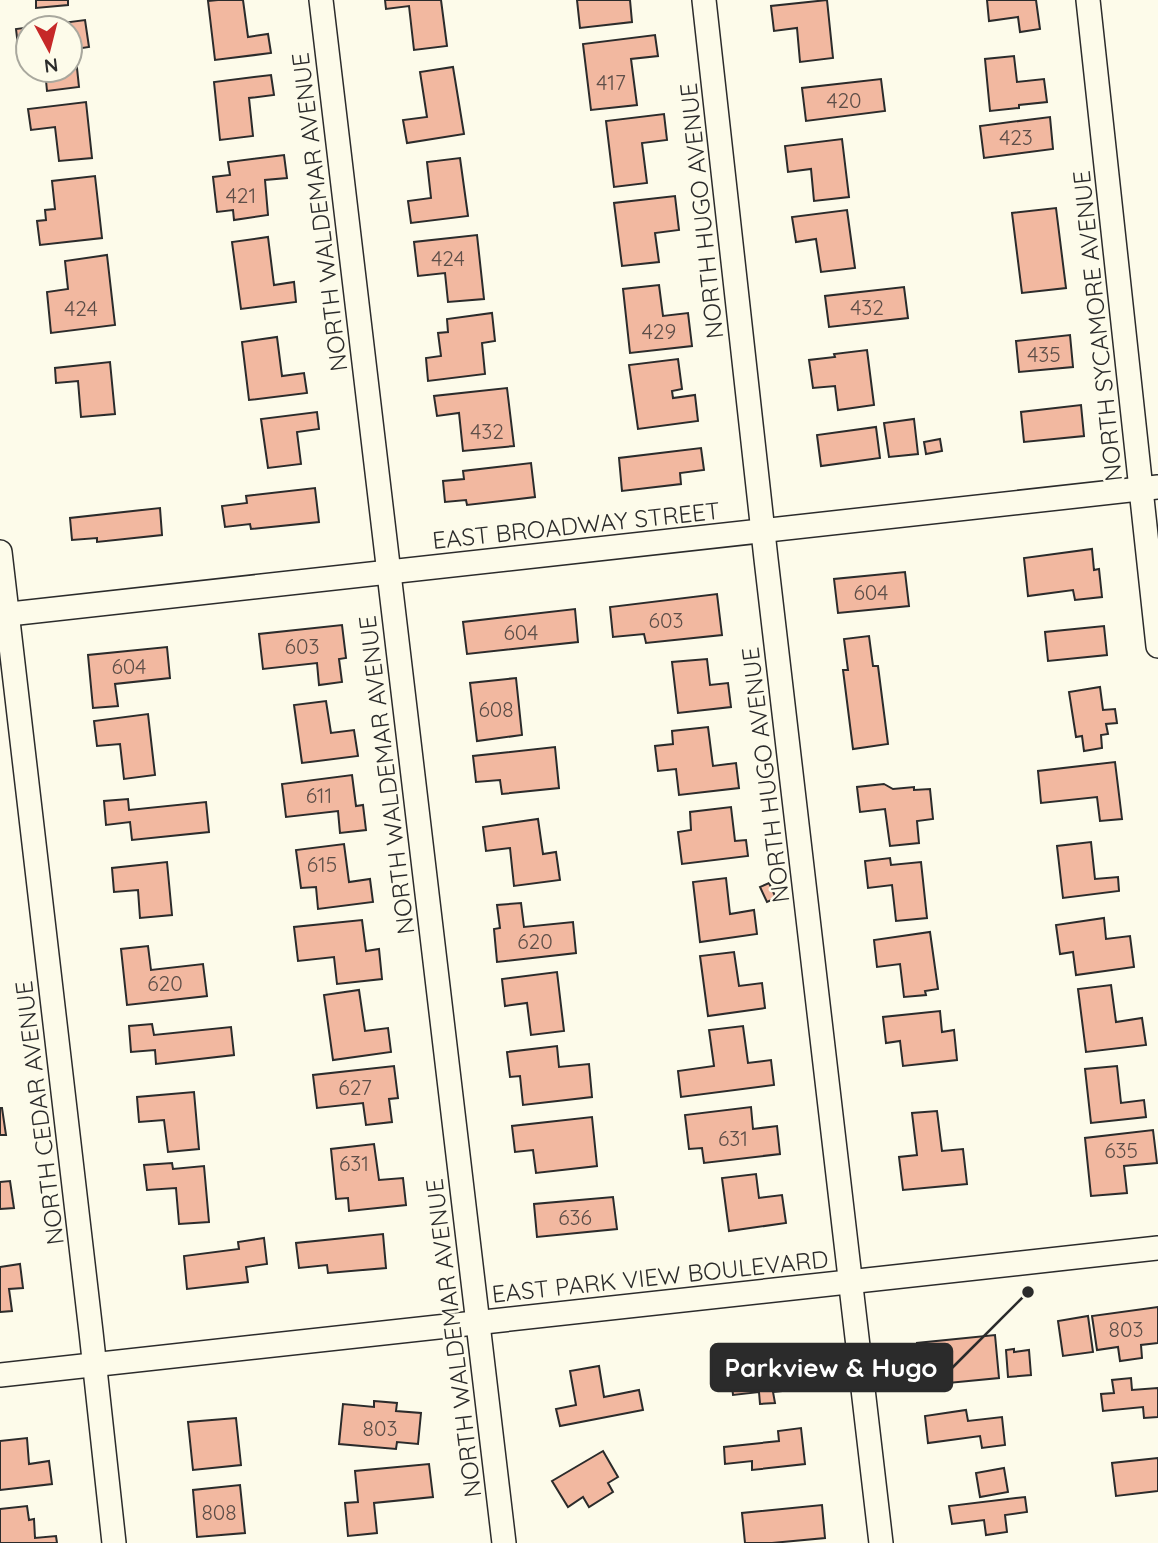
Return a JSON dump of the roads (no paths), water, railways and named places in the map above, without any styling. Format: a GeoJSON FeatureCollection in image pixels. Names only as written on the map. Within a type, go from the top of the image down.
{"type":"FeatureCollection","features":[{"type":"Feature","properties":{"kind":"street","name":"NORTH WALDEMAR AVENUE"},"geometry":{"type":"LineString","coordinates":[[321,0],[505,1543]]}},
{"type":"Feature","properties":{"kind":"street","name":"NORTH HUGO AVENUE"},"geometry":{"type":"LineString","coordinates":[[704,0],[881,1543]]}},
{"type":"Feature","properties":{"kind":"street","name":"NORTH SYCAMORE AVENUE"},"geometry":{"type":"LineString","coordinates":[[1088,0],[1149,488],[1158,646]]}},
{"type":"Feature","properties":{"kind":"street","name":"EAST BROADWAY STREET"},"geometry":{"type":"LineString","coordinates":[[4,615],[1149,488]]}},
{"type":"Feature","properties":{"kind":"street","name":"NORTH CEDAR AVENUE"},"geometry":{"type":"LineString","coordinates":[[0,552],[4,615],[114,1543]]}},
{"type":"Feature","properties":{"kind":"street","name":"EAST PARK VIEW BOULEVARD"},"geometry":{"type":"LineString","coordinates":[[0,1375],[1158,1248]]}},
{"type":"Feature","properties":{"kind":"place","name":"Parkview & Hugo"},"geometry":{"type":"Point","coordinates":[1028,1292]}}]}
